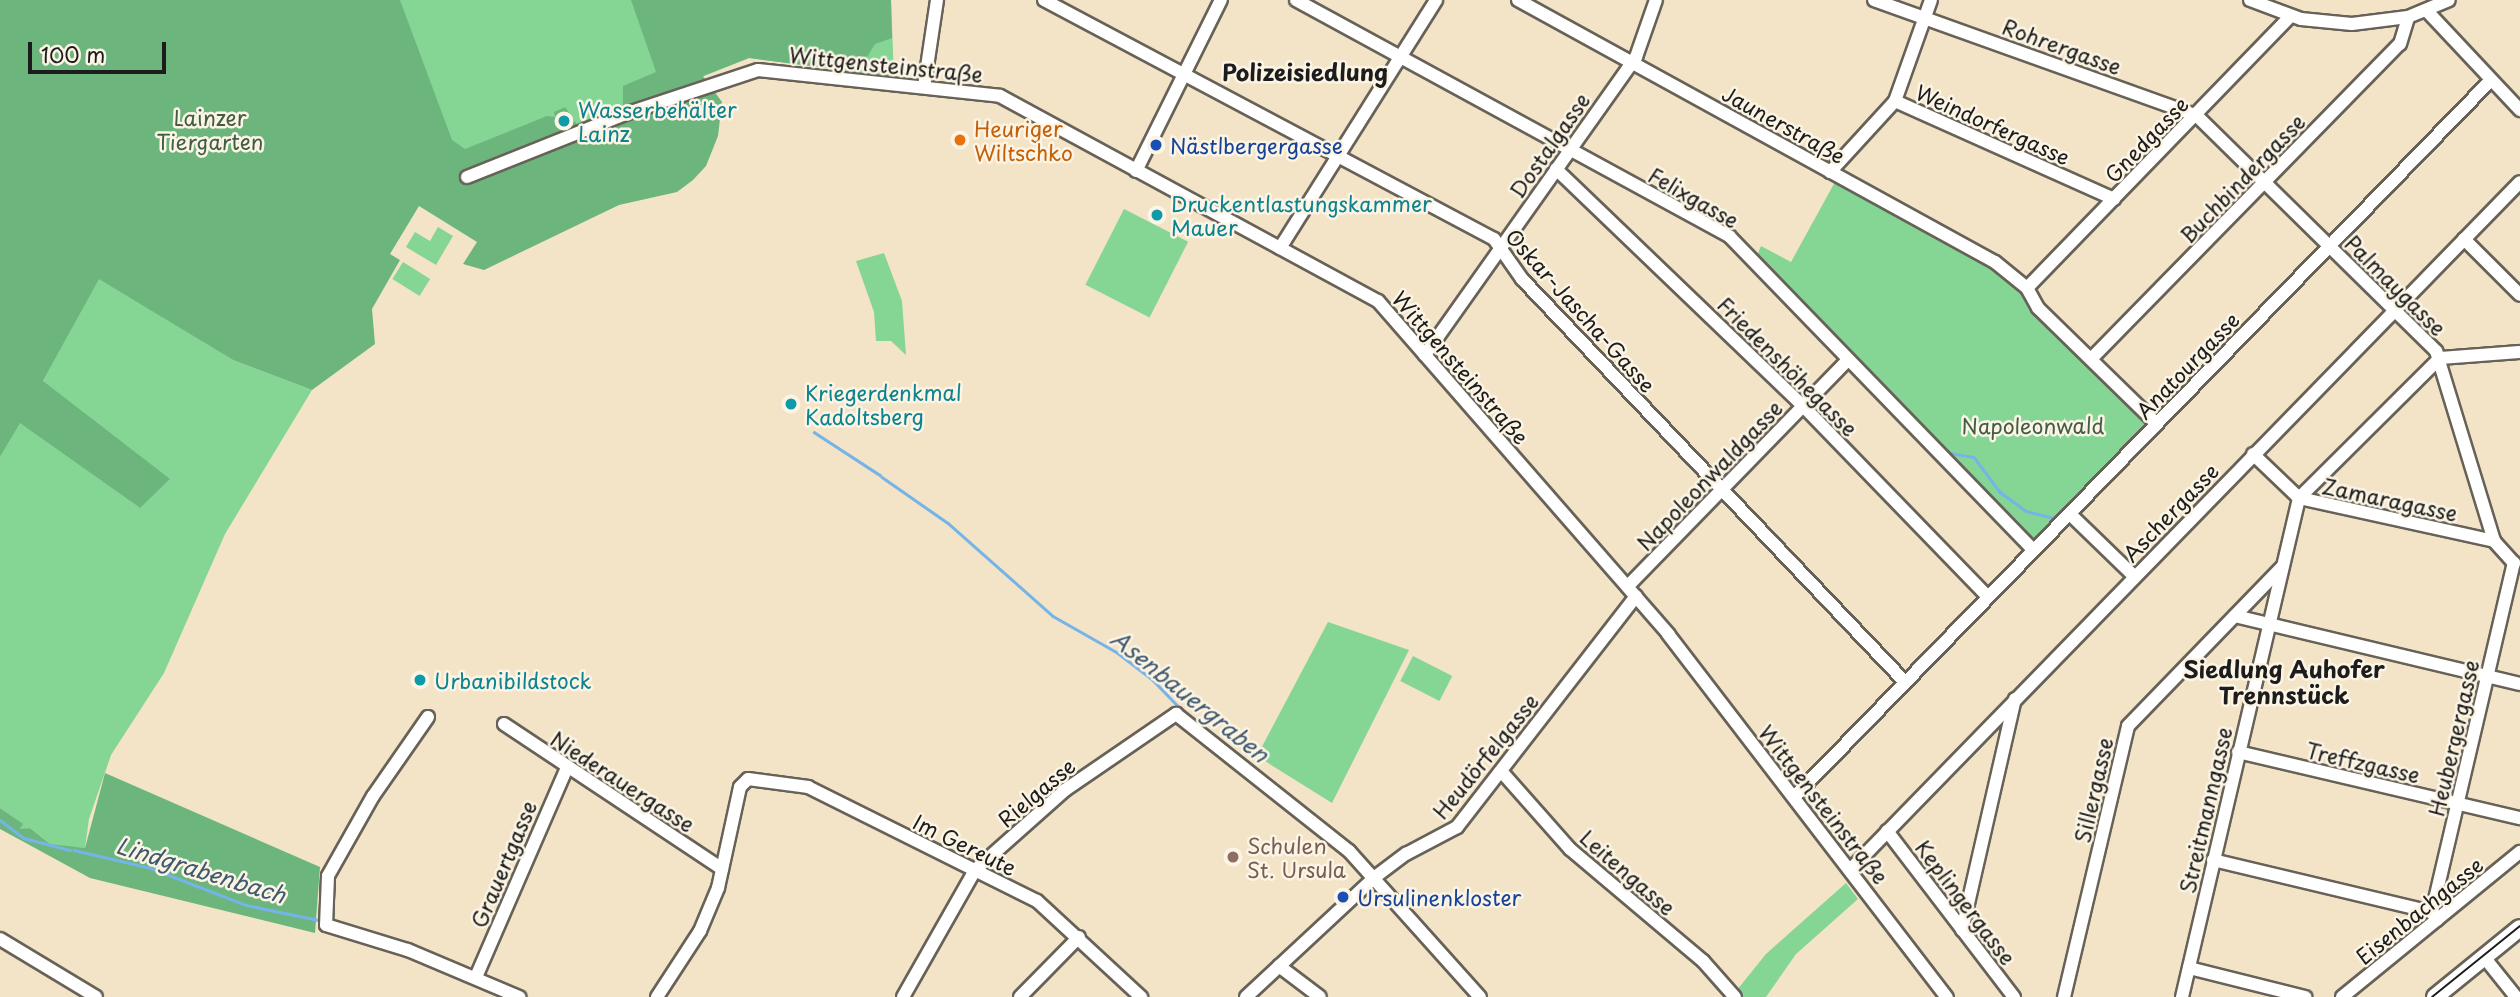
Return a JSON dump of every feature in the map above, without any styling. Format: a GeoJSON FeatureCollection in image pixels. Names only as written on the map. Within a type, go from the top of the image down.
{"type":"FeatureCollection","features":[{"type":"Feature","properties":{"kind":"main road"},"geometry":{"type":"LineString","coordinates":[[2435,997],[2520,928]]}},
{"type":"Feature","properties":{"kind":"street"},"geometry":{"type":"LineString","coordinates":[[924,87],[937,0]]}},
{"type":"Feature","properties":{"kind":"street","name":"Oskar-Jascha-Gasse"},"geometry":{"type":"LineString","coordinates":[[1044,0],[1494,239],[1522,279],[1720,491],[1905,682]]}},
{"type":"Feature","properties":{"kind":"street"},"geometry":{"type":"LineString","coordinates":[[1136,171],[1221,0]]}},
{"type":"Feature","properties":{"kind":"street","name":"Felixgasse"},"geometry":{"type":"LineString","coordinates":[[1296,0],[1730,237],[2033,551]]}},
{"type":"Feature","properties":{"kind":"street"},"geometry":{"type":"LineString","coordinates":[[1280,248],[1436,0]]}},
{"type":"Feature","properties":{"kind":"street","name":"Jaunerstraße"},"geometry":{"type":"LineString","coordinates":[[1518,0],[1996,262],[2027,288],[2038,308],[2157,424]]}},
{"type":"Feature","properties":{"kind":"street","name":"Dostalgasse"},"geometry":{"type":"LineString","coordinates":[[1425,355],[1632,62],[1656,0]]}},
{"type":"Feature","properties":{"kind":"street","name":"Rohrergasse"},"geometry":{"type":"LineString","coordinates":[[1874,0],[2196,115]]}},
{"type":"Feature","properties":{"kind":"street"},"geometry":{"type":"LineString","coordinates":[[1830,172],[1895,101],[1931,0]]}},
{"type":"Feature","properties":{"kind":"street"},"geometry":{"type":"LineString","coordinates":[[2250,0],[2291,16],[2352,24],[2408,17],[2449,0]]}},
{"type":"Feature","properties":{"kind":"street"},"geometry":{"type":"LineString","coordinates":[[2427,11],[2520,110]]}},
{"type":"Feature","properties":{"kind":"street","name":"Gnedgasse"},"geometry":{"type":"LineString","coordinates":[[2027,288],[2291,16]]}},
{"type":"Feature","properties":{"kind":"street","name":"Buchbindergasse"},"geometry":{"type":"LineString","coordinates":[[2091,359],[2400,44],[2408,17]]}},
{"type":"Feature","properties":{"kind":"street","name":"Wittgensteinstraße"},"geometry":{"type":"LineString","coordinates":[[467,177],[625,114],[746,72],[1000,96],[1378,301],[1632,591],[1947,997]]}},
{"type":"Feature","properties":{"kind":"street","name":"Anatourgasse"},"geometry":{"type":"LineString","coordinates":[[1794,797],[2491,80]]}},
{"type":"Feature","properties":{"kind":"street","name":"Weindorfergasse"},"geometry":{"type":"LineString","coordinates":[[1895,101],[2114,199]]}},
{"type":"Feature","properties":{"kind":"street","name":"Palmaygasse"},"geometry":{"type":"LineString","coordinates":[[2196,115],[2440,358],[2494,541],[2517,563]]}},
{"type":"Feature","properties":{"kind":"street","name":"Friedenshöhegasse"},"geometry":{"type":"LineString","coordinates":[[1556,169],[1803,406],[1987,596]]}},
{"type":"Feature","properties":{"kind":"street","name":"Aschergasse"},"geometry":{"type":"LineString","coordinates":[[1850,870],[2520,182]]}},
{"type":"Feature","properties":{"kind":"street"},"geometry":{"type":"LineString","coordinates":[[2464,239],[2520,295]]}},
{"type":"Feature","properties":{"kind":"street"},"geometry":{"type":"LineString","coordinates":[[2299,498],[2440,358],[2520,352]]}},
{"type":"Feature","properties":{"kind":"street","name":"Napoleonwaldgasse"},"geometry":{"type":"LineString","coordinates":[[1632,591],[1720,491],[1847,361]]}},
{"type":"Feature","properties":{"kind":"street","name":"Zamaragasse"},"geometry":{"type":"LineString","coordinates":[[2253,454],[2299,498],[2494,541]]}},
{"type":"Feature","properties":{"kind":"street","name":"Streitmanngasse"},"geometry":{"type":"LineString","coordinates":[[2182,997],[2299,498]]}},
{"type":"Feature","properties":{"kind":"street"},"geometry":{"type":"LineString","coordinates":[[2070,514],[2134,576]]}},
{"type":"Feature","properties":{"kind":"street","name":"Heubergergasse"},"geometry":{"type":"LineString","coordinates":[[2434,916],[2487,676],[2517,563]]}},
{"type":"Feature","properties":{"kind":"street","name":"Sillergasse"},"geometry":{"type":"LineString","coordinates":[[2064,997],[2128,726],[2282,567]]}},
{"type":"Feature","properties":{"kind":"street","name":"Heudörfelgasse"},"geometry":{"type":"LineString","coordinates":[[1246,997],[1375,877],[1410,851],[1452,831],[1501,771],[1632,591]]}},
{"type":"Feature","properties":{"kind":"street"},"geometry":{"type":"LineString","coordinates":[[2235,616],[2520,684]]}},
{"type":"Feature","properties":{"kind":"street"},"geometry":{"type":"LineString","coordinates":[[1962,930],[2015,699]]}},
{"type":"Feature","properties":{"kind":"street","name":"Rielgasse"},"geometry":{"type":"LineString","coordinates":[[903,997],[975,870],[1065,790],[1177,714],[1349,851],[1375,877]]}},
{"type":"Feature","properties":{"kind":"street"},"geometry":{"type":"LineString","coordinates":[[428,717],[373,796],[328,876],[326,925],[476,977],[519,997]]}},
{"type":"Feature","properties":{"kind":"street","name":"Niederauergasse"},"geometry":{"type":"LineString","coordinates":[[504,724],[722,869]]}},
{"type":"Feature","properties":{"kind":"street","name":"Treffzgasse"},"geometry":{"type":"LineString","coordinates":[[2238,752],[2520,818]]}},
{"type":"Feature","properties":{"kind":"street","name":"Grauertgasse"},"geometry":{"type":"LineString","coordinates":[[476,977],[567,768]]}},
{"type":"Feature","properties":{"kind":"street","name":"Leitengasse"},"geometry":{"type":"LineString","coordinates":[[1501,771],[1570,849],[1703,961],[1735,997]]}},
{"type":"Feature","properties":{"kind":"street","name":"Im Gereute"},"geometry":{"type":"LineString","coordinates":[[722,869],[744,781],[802,785],[1047,906],[1141,997]]}},
{"type":"Feature","properties":{"kind":"street","name":"Keplingergasse"},"geometry":{"type":"LineString","coordinates":[[1887,831],[2014,997]]}},
{"type":"Feature","properties":{"kind":"street","name":"Eisenbachgasse"},"geometry":{"type":"LineString","coordinates":[[2342,997],[2434,916],[2520,852]]}},
{"type":"Feature","properties":{"kind":"street"},"geometry":{"type":"LineString","coordinates":[[2213,860],[2434,916]]}},
{"type":"Feature","properties":{"kind":"street"},"geometry":{"type":"LineString","coordinates":[[657,997],[701,932],[722,869]]}},
{"type":"Feature","properties":{"kind":"street"},"geometry":{"type":"LineString","coordinates":[[1375,877],[1480,997]]}},
{"type":"Feature","properties":{"kind":"street"},"geometry":{"type":"LineString","coordinates":[[1020,997],[1079,937]]}},
{"type":"Feature","properties":{"kind":"street"},"geometry":{"type":"LineString","coordinates":[[0,939],[96,997]]}},
{"type":"Feature","properties":{"kind":"street"},"geometry":{"type":"LineString","coordinates":[[2484,957],[2516,997]]}},
{"type":"Feature","properties":{"kind":"street"},"geometry":{"type":"LineString","coordinates":[[1279,966],[1320,997]]}},
{"type":"Feature","properties":{"kind":"street"},"geometry":{"type":"LineString","coordinates":[[2189,968],[2305,997]]}},
{"type":"Feature","properties":{"kind":"green space"},"geometry":{"type":"Polygon","coordinates":[[[0,0],[891,0],[894,77],[749,58],[443,181],[0,0]]]}},
{"type":"Feature","properties":{"kind":"green space","name":"Lainzer Tiergarten"},"geometry":{"type":"Polygon","coordinates":[[[0,0],[400,0],[452,140],[465,149],[547,116],[555,117],[554,112],[565,107],[578,126],[623,109],[623,86],[656,72],[631,0],[891,0],[892,38],[875,44],[858,72],[749,58],[703,76],[722,102],[718,136],[706,166],[693,180],[677,192],[619,205],[484,270],[463,264],[477,242],[419,206],[390,254],[400,260],[372,309],[375,344],[312,390],[233,360],[99,279],[43,381],[170,479],[140,508],[20,423],[0,457],[0,0]]]}},
{"type":"Feature","properties":{"kind":"green space","name":"Napoleonwald"},"geometry":{"type":"Polygon","coordinates":[[[1835,182],[1981,259],[2013,284],[2149,424],[2033,543],[1756,258],[1761,246],[1791,262],[1835,182]]]}},
{"type":"Feature","properties":{"kind":"green space"},"geometry":{"type":"Polygon","coordinates":[[[1124,209],[1188,242],[1150,317],[1085,285],[1124,209]]]}},
{"type":"Feature","properties":{"kind":"green space"},"geometry":{"type":"Polygon","coordinates":[[[438,227],[453,236],[436,265],[406,247],[415,232],[430,241],[438,227]]]}},
{"type":"Feature","properties":{"kind":"green space"},"geometry":{"type":"Polygon","coordinates":[[[884,253],[902,301],[906,355],[891,341],[876,341],[874,312],[856,261],[884,253]]]}},
{"type":"Feature","properties":{"kind":"green space"},"geometry":{"type":"Polygon","coordinates":[[[403,262],[430,279],[420,296],[392,279],[403,262]]]}},
{"type":"Feature","properties":{"kind":"green space"},"geometry":{"type":"Polygon","coordinates":[[[99,278],[233,360],[312,390],[225,534],[164,673],[111,755],[89,819],[85,848],[50,844],[30,828],[20,830],[22,824],[0,808],[0,457],[20,422],[140,508],[43,381],[99,278]]]}},
{"type":"Feature","properties":{"kind":"green space"},"geometry":{"type":"Polygon","coordinates":[[[1328,622],[1409,650],[1332,803],[1257,756],[1328,622]]]}},
{"type":"Feature","properties":{"kind":"green space"},"geometry":{"type":"Polygon","coordinates":[[[1413,656],[1452,676],[1439,701],[1400,681],[1413,656]]]}},
{"type":"Feature","properties":{"kind":"green space"},"geometry":{"type":"Polygon","coordinates":[[[105,773],[320,867],[315,933],[90,878],[0,829],[0,808],[23,824],[20,829],[30,828],[50,844],[85,848],[105,773]]]}},
{"type":"Feature","properties":{"kind":"green space"},"geometry":{"type":"Polygon","coordinates":[[[1846,883],[1858,899],[1796,954],[1766,997],[1743,997],[1737,990],[1766,954],[1846,883]]]}},
{"type":"Feature","properties":{"kind":"waterway","name":"Asenbauergraben"},"geometry":{"type":"LineString","coordinates":[[814,432],[880,475]]}},
{"type":"Feature","properties":{"kind":"waterway"},"geometry":{"type":"LineString","coordinates":[[1945,452],[1974,457],[2000,492],[2026,511],[2057,519]]}},
{"type":"Feature","properties":{"kind":"waterway","name":"Asenbauergraben"},"geometry":{"type":"LineString","coordinates":[[882,477],[948,523],[1053,616],[1118,653],[1153,680],[1178,706],[1345,840]]}},
{"type":"Feature","properties":{"kind":"waterway","name":"Lindgrabenbach"},"geometry":{"type":"LineString","coordinates":[[0,820],[24,838],[70,850]]}},
{"type":"Feature","properties":{"kind":"waterway","name":"Lindgrabenbach"},"geometry":{"type":"LineString","coordinates":[[74,850],[151,868],[246,905],[319,920]]}},
{"type":"Feature","properties":{"kind":"tram line"},"geometry":{"type":"LineString","coordinates":[[2432,997],[2520,926]]}},
{"type":"Feature","properties":{"kind":"place","name":"Wasserbehälter Lainz"},"geometry":{"type":"Point","coordinates":[564,121]}},
{"type":"Feature","properties":{"kind":"place","name":"Heuriger Wiltschko"},"geometry":{"type":"Point","coordinates":[960,140]}},
{"type":"Feature","properties":{"kind":"place","name":"Nästlbergergasse"},"geometry":{"type":"Point","coordinates":[1156,145]}},
{"type":"Feature","properties":{"kind":"place","name":"Druckentlastungskammer Mauer"},"geometry":{"type":"Point","coordinates":[1157,215]}},
{"type":"Feature","properties":{"kind":"place","name":"Kriegerdenkmal Kadoltsberg"},"geometry":{"type":"Point","coordinates":[791,404]}},
{"type":"Feature","properties":{"kind":"place","name":"Urbanibildstock"},"geometry":{"type":"Point","coordinates":[420,680]}},
{"type":"Feature","properties":{"kind":"place","name":"Schulen St. Ursula"},"geometry":{"type":"Point","coordinates":[1233,857]}},
{"type":"Feature","properties":{"kind":"place","name":"Ursulinenkloster"},"geometry":{"type":"Point","coordinates":[1343,897]}},
{"type":"Feature","properties":{"kind":"district","name":"Polizeisiedlung"},"geometry":{"type":"Point","coordinates":[1305,72]}},
{"type":"Feature","properties":{"kind":"district","name":"Siedlung Auhofer Trennstück"},"geometry":{"type":"Point","coordinates":[2284,682]}}]}
